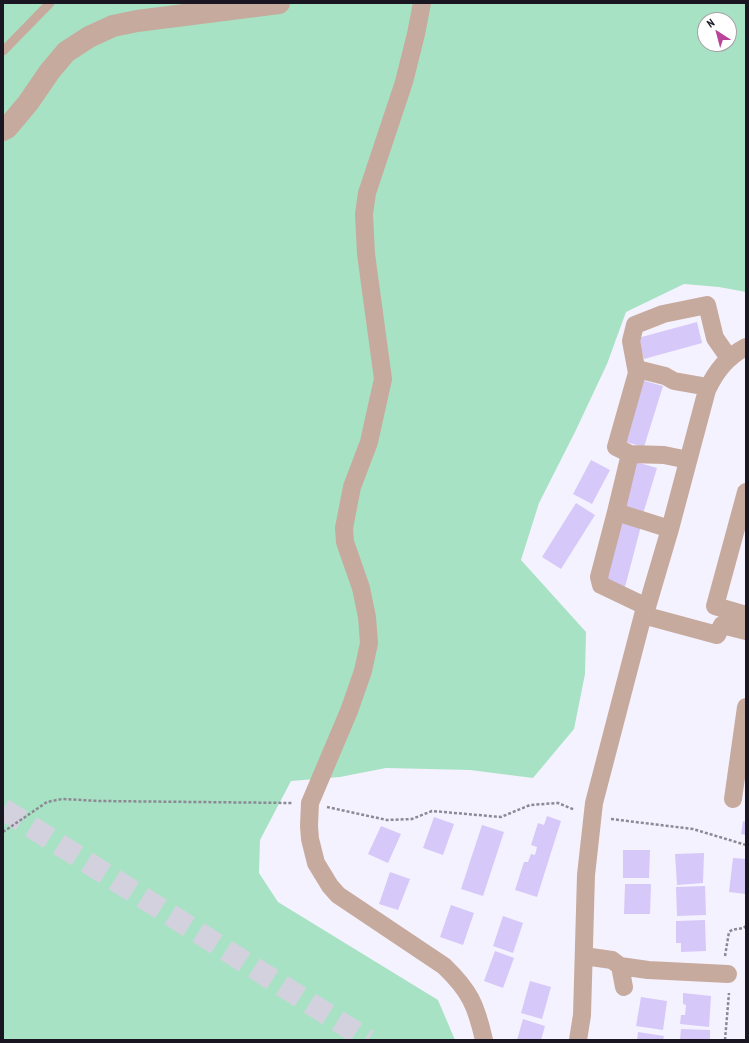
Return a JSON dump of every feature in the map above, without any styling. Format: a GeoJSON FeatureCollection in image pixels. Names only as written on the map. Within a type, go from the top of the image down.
{"type":"FeatureCollection","features":[{"type":"Feature","properties":{"kind":"street"},"geometry":{"type":"LineString","coordinates":[[3,130],[7,128],[28,103],[50,71],[66,52],[89,37],[112,26],[137,21],[279,3]]}},
{"type":"Feature","properties":{"kind":"street"},"geometry":{"type":"LineString","coordinates":[[422,3],[404,82],[367,194],[364,214],[366,254],[383,379],[369,442],[352,487],[344,528],[345,542],[361,588],[367,617],[369,643],[363,671],[349,711],[310,803],[309,826],[314,854],[322,874],[330,886],[338,895],[444,966],[468,993],[475,1006],[484,1040]]}},
{"type":"Feature","properties":{"kind":"street"},"geometry":{"type":"LineString","coordinates":[[688,460],[664,455],[630,454],[616,447],[637,373],[631,341],[635,326],[663,314],[707,305],[715,338],[729,358]]}},
{"type":"Feature","properties":{"kind":"street"},"geometry":{"type":"LineString","coordinates":[[578,1040],[582,1015],[586,875],[594,803],[645,611],[670,529],[708,387],[722,364],[746,347]]}},
{"type":"Feature","properties":{"kind":"street"},"geometry":{"type":"LineString","coordinates":[[637,370],[665,376],[674,381],[708,387]]}},
{"type":"Feature","properties":{"kind":"street"},"geometry":{"type":"LineString","coordinates":[[630,454],[599,577],[601,585],[645,611],[717,635],[722,625],[746,631]]}},
{"type":"Feature","properties":{"kind":"street"},"geometry":{"type":"LineString","coordinates":[[746,492],[715,606],[746,615]]}},
{"type":"Feature","properties":{"kind":"street"},"geometry":{"type":"LineString","coordinates":[[616,512],[670,529]]}},
{"type":"Feature","properties":{"kind":"street"},"geometry":{"type":"LineString","coordinates":[[732,799],[746,707]]}},
{"type":"Feature","properties":{"kind":"street"},"geometry":{"type":"LineString","coordinates":[[584,956],[612,960],[620,966],[724,974]]}},
{"type":"Feature","properties":{"kind":"street"},"geometry":{"type":"LineString","coordinates":[[620,966],[624,987]]}},
{"type":"Feature","properties":{"kind":"lane"},"geometry":{"type":"LineString","coordinates":[[3,51],[50,3]]}},
{"type":"Feature","properties":{"kind":"path"},"geometry":{"type":"LineString","coordinates":[[3,832],[47,802],[62,799],[100,801],[310,803],[387,820],[412,819],[432,811],[501,817],[530,804],[558,803],[593,817],[693,830],[746,845]]}},
{"type":"Feature","properties":{"kind":"path"},"geometry":{"type":"LineString","coordinates":[[725,1040],[730,982],[724,974],[729,932],[733,928],[744,928],[746,926]]}},
{"type":"Feature","properties":{"kind":"green space"},"geometry":{"type":"Polygon","coordinates":[[[3,3],[746,3],[746,292],[719,287],[684,284],[626,312],[607,364],[539,503],[521,560],[586,632],[585,674],[574,729],[533,778],[470,770],[386,768],[340,777],[291,781],[260,840],[259,873],[278,902],[438,1000],[455,1040],[3,1040],[3,3]]]}},
{"type":"Feature","properties":{"kind":"building"},"geometry":{"type":"Polygon","coordinates":[[[697,322],[702,343],[644,359],[638,338],[697,322]]]}},
{"type":"Feature","properties":{"kind":"building"},"geometry":{"type":"Polygon","coordinates":[[[641,380],[663,386],[644,447],[622,441],[641,380]]]}},
{"type":"Feature","properties":{"kind":"building"},"geometry":{"type":"Polygon","coordinates":[[[591,460],[610,470],[592,504],[573,494],[591,460]]]}},
{"type":"Feature","properties":{"kind":"building"},"geometry":{"type":"Polygon","coordinates":[[[636,462],[657,468],[643,514],[622,508],[636,462]]]}},
{"type":"Feature","properties":{"kind":"building"},"geometry":{"type":"Polygon","coordinates":[[[576,503],[595,515],[561,569],[542,557],[576,503]]]}},
{"type":"Feature","properties":{"kind":"building"},"geometry":{"type":"Polygon","coordinates":[[[620,520],[641,526],[625,587],[603,581],[620,520]]]}},
{"type":"Feature","properties":{"kind":"building"},"geometry":{"type":"Polygon","coordinates":[[[547,816],[561,821],[537,897],[515,890],[524,862],[528,862],[531,854],[535,855],[537,847],[531,845],[538,823],[544,825],[547,816]]]}},
{"type":"Feature","properties":{"kind":"building"},"geometry":{"type":"Polygon","coordinates":[[[434,817],[454,824],[443,855],[423,848],[434,817]]]}},
{"type":"Feature","properties":{"kind":"building"},"geometry":{"type":"Polygon","coordinates":[[[743,821],[746,822],[746,835],[741,834],[743,821]]]}},
{"type":"Feature","properties":{"kind":"building"},"geometry":{"type":"Polygon","coordinates":[[[482,825],[504,832],[483,896],[461,889],[482,825]]]}},
{"type":"Feature","properties":{"kind":"building"},"geometry":{"type":"Polygon","coordinates":[[[381,826],[401,834],[388,863],[368,854],[381,826]]]}},
{"type":"Feature","properties":{"kind":"building"},"geometry":{"type":"Polygon","coordinates":[[[623,850],[650,850],[649,878],[623,878],[623,850]]]}},
{"type":"Feature","properties":{"kind":"building"},"geometry":{"type":"Polygon","coordinates":[[[704,853],[703,883],[677,885],[675,854],[704,853]]]}},
{"type":"Feature","properties":{"kind":"building"},"geometry":{"type":"Polygon","coordinates":[[[733,858],[746,859],[746,894],[729,892],[733,858]]]}},
{"type":"Feature","properties":{"kind":"building"},"geometry":{"type":"Polygon","coordinates":[[[390,872],[410,879],[398,910],[379,904],[390,872]]]}},
{"type":"Feature","properties":{"kind":"building"},"geometry":{"type":"Polygon","coordinates":[[[625,884],[651,884],[650,914],[624,914],[625,884]]]}},
{"type":"Feature","properties":{"kind":"building"},"geometry":{"type":"Polygon","coordinates":[[[705,886],[706,915],[677,916],[676,887],[705,886]]]}},
{"type":"Feature","properties":{"kind":"building"},"geometry":{"type":"Polygon","coordinates":[[[451,905],[474,913],[463,945],[440,937],[451,905]]]}},
{"type":"Feature","properties":{"kind":"building"},"geometry":{"type":"Polygon","coordinates":[[[503,916],[523,923],[513,953],[493,946],[503,916]]]}},
{"type":"Feature","properties":{"kind":"building"},"geometry":{"type":"Polygon","coordinates":[[[705,920],[706,951],[681,952],[681,943],[676,943],[676,921],[705,920]]]}},
{"type":"Feature","properties":{"kind":"building"},"geometry":{"type":"Polygon","coordinates":[[[495,951],[514,958],[503,988],[484,981],[495,951]]]}},
{"type":"Feature","properties":{"kind":"building"},"geometry":{"type":"Polygon","coordinates":[[[530,981],[551,987],[542,1019],[521,1013],[530,981]]]}},
{"type":"Feature","properties":{"kind":"building"},"geometry":{"type":"Polygon","coordinates":[[[683,993],[711,996],[709,1027],[680,1024],[681,1015],[685,1015],[686,1005],[683,1004],[683,993]]]}},
{"type":"Feature","properties":{"kind":"building"},"geometry":{"type":"Polygon","coordinates":[[[641,997],[667,1001],[663,1030],[636,1026],[641,997]]]}},
{"type":"Feature","properties":{"kind":"building"},"geometry":{"type":"Polygon","coordinates":[[[523,1019],[545,1026],[541,1040],[517,1040],[523,1019]]]}},
{"type":"Feature","properties":{"kind":"building"},"geometry":{"type":"Polygon","coordinates":[[[681,1029],[710,1030],[710,1040],[680,1040],[681,1029]]]}},
{"type":"Feature","properties":{"kind":"building"},"geometry":{"type":"Polygon","coordinates":[[[638,1032],[664,1036],[663,1040],[637,1040],[638,1032]]]}},
{"type":"Feature","properties":{"kind":"tunnel"},"geometry":{"type":"LineString","coordinates":[[3,809],[368,1040]]}}]}
